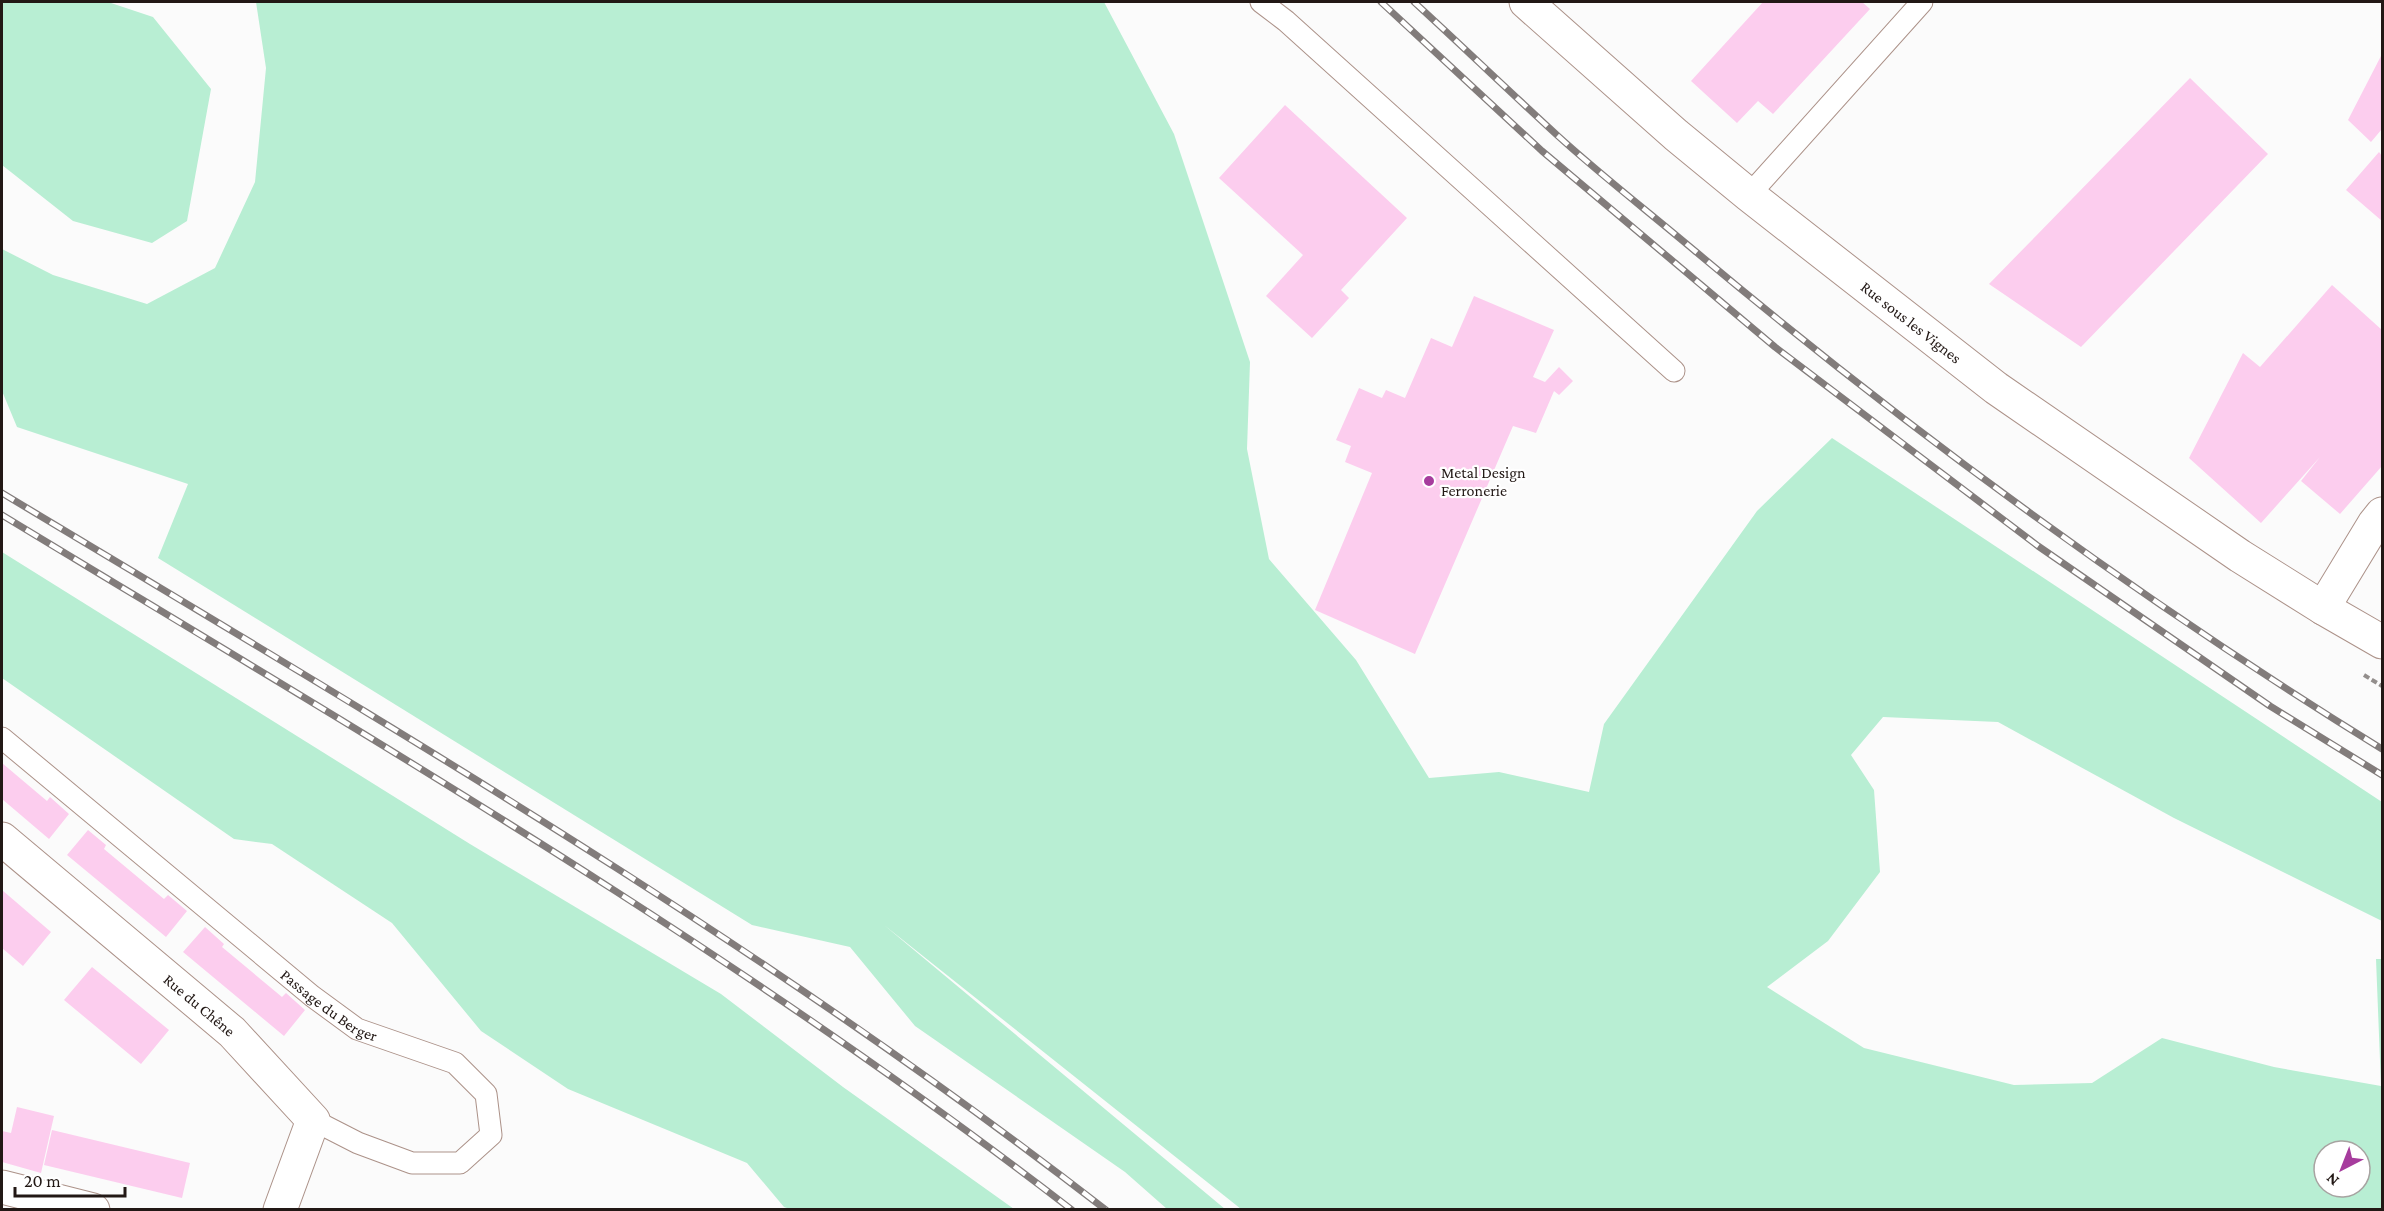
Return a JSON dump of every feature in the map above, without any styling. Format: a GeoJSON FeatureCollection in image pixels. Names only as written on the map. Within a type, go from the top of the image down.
{"type":"FeatureCollection","features":[{"type":"Feature","properties":{"kind":"street","name":"Rue sous les Vignes"},"geometry":{"type":"LineString","coordinates":[[1527,2],[1676,135],[1996,388],[2221,543],[2323,608],[2382,642]]}},
{"type":"Feature","properties":{"kind":"street"},"geometry":{"type":"LineString","coordinates":[[2323,608],[2382,514]]}},
{"type":"Feature","properties":{"kind":"street","name":"Rue du Chêne"},"geometry":{"type":"LineString","coordinates":[[2,839],[232,1032],[313,1120]]}},
{"type":"Feature","properties":{"kind":"street"},"geometry":{"type":"LineString","coordinates":[[280,1209],[313,1120]]}},
{"type":"Feature","properties":{"kind":"street"},"geometry":{"type":"LineString","coordinates":[[2,1187],[93,1209]]}},
{"type":"Feature","properties":{"kind":"lane"},"geometry":{"type":"LineString","coordinates":[[1261,2],[1287,21],[1674,370]]}},
{"type":"Feature","properties":{"kind":"lane"},"geometry":{"type":"LineString","coordinates":[[1749,195],[1922,2]]}},
{"type":"Feature","properties":{"kind":"lane","name":"Passage du Berger"},"geometry":{"type":"LineString","coordinates":[[2,738],[312,996],[357,1029],[455,1063],[486,1094],[491,1134],[460,1163],[412,1163],[358,1143],[313,1120]]}},
{"type":"Feature","properties":{"kind":"green space"},"geometry":{"type":"Polygon","coordinates":[[[2,2],[108,2],[153,17],[211,89],[187,221],[152,243],[73,221],[2,165],[2,2]]]}},
{"type":"Feature","properties":{"kind":"green space"},"geometry":{"type":"Polygon","coordinates":[[[256,2],[1104,2],[1174,134],[1250,362],[1247,449],[1269,559],[1356,660],[1429,778],[1499,772],[1589,792],[1604,724],[1757,511],[1832,438],[2382,802],[2382,921],[2174,818],[1998,722],[1883,717],[1851,755],[1874,790],[1880,872],[1828,941],[1767,987],[1864,1048],[2014,1085],[2092,1083],[2162,1038],[2274,1067],[2381,1086],[2376,959],[2382,959],[2382,1209],[1241,1209],[884,925],[1225,1209],[1167,1209],[1125,1172],[915,1026],[850,947],[752,925],[158,558],[188,484],[17,427],[2,391],[2,249],[53,275],[147,304],[215,268],[255,182],[266,68],[256,2]]]}},
{"type":"Feature","properties":{"kind":"green space"},"geometry":{"type":"Polygon","coordinates":[[[2,552],[470,844],[721,994],[843,1087],[1014,1209],[790,1209],[784,1207],[747,1163],[568,1089],[481,1031],[392,923],[272,844],[234,839],[2,678],[2,552]]]}},
{"type":"Feature","properties":{"kind":"building"},"geometry":{"type":"Polygon","coordinates":[[[1763,2],[1862,2],[1870,9],[1773,114],[1758,101],[1737,123],[1691,81],[1763,2]]]}},
{"type":"Feature","properties":{"kind":"building"},"geometry":{"type":"Polygon","coordinates":[[[2382,54],[2382,129],[2371,142],[2348,120],[2382,54]]]}},
{"type":"Feature","properties":{"kind":"building"},"geometry":{"type":"Polygon","coordinates":[[[2190,78],[2268,154],[2081,347],[1989,284],[2190,78]]]}},
{"type":"Feature","properties":{"kind":"building"},"geometry":{"type":"Polygon","coordinates":[[[1285,105],[1407,218],[1341,290],[1349,298],[1312,338],[1266,296],[1303,255],[1219,178],[1285,105]]]}},
{"type":"Feature","properties":{"kind":"building"},"geometry":{"type":"Polygon","coordinates":[[[2379,152],[2382,156],[2382,221],[2346,190],[2379,152]]]}},
{"type":"Feature","properties":{"kind":"building"},"geometry":{"type":"Polygon","coordinates":[[[2332,285],[2382,330],[2382,466],[2340,514],[2301,481],[2320,457],[2261,523],[2189,458],[2243,353],[2260,367],[2332,285]]]}},
{"type":"Feature","properties":{"kind":"building","name":"Metal Design Ferronerie"},"geometry":{"type":"Polygon","coordinates":[[[1474,296],[1554,330],[1533,377],[1545,382],[1559,367],[1573,381],[1559,395],[1554,391],[1536,433],[1513,426],[1415,654],[1315,610],[1372,473],[1345,462],[1351,446],[1336,440],[1359,388],[1382,398],[1386,390],[1405,398],[1431,338],[1452,347],[1474,296]]]}},
{"type":"Feature","properties":{"kind":"building"},"geometry":{"type":"Polygon","coordinates":[[[2,763],[47,801],[50,797],[69,814],[49,839],[2,799],[2,763]]]}},
{"type":"Feature","properties":{"kind":"building"},"geometry":{"type":"Polygon","coordinates":[[[88,830],[106,845],[104,849],[164,899],[168,895],[187,911],[166,937],[67,855],[88,830]]]}},
{"type":"Feature","properties":{"kind":"building"},"geometry":{"type":"Polygon","coordinates":[[[2,890],[51,932],[23,966],[2,948],[2,890]]]}},
{"type":"Feature","properties":{"kind":"building"},"geometry":{"type":"Polygon","coordinates":[[[205,927],[224,944],[222,947],[282,997],[286,993],[305,1010],[284,1036],[183,952],[205,927]]]}},
{"type":"Feature","properties":{"kind":"building"},"geometry":{"type":"Polygon","coordinates":[[[92,967],[169,1030],[141,1064],[64,1000],[92,967]]]}},
{"type":"Feature","properties":{"kind":"building"},"geometry":{"type":"Polygon","coordinates":[[[17,1107],[54,1116],[41,1173],[2,1162],[2,1131],[11,1133],[17,1107]]]}},
{"type":"Feature","properties":{"kind":"building"},"geometry":{"type":"Polygon","coordinates":[[[52,1130],[190,1163],[182,1198],[44,1165],[52,1130]]]}},
{"type":"Feature","properties":{"kind":"railway"},"geometry":{"type":"LineString","coordinates":[[1381,2],[1542,151],[1775,347],[2038,546],[2270,706],[2382,775]]}},
{"type":"Feature","properties":{"kind":"railway"},"geometry":{"type":"LineString","coordinates":[[1414,2],[1592,166],[1860,385],[2116,574],[2292,692],[2382,749]]}},
{"type":"Feature","properties":{"kind":"railway"},"geometry":{"type":"LineString","coordinates":[[2,493],[425,748],[703,924],[840,1016],[974,1111],[1106,1210]]}},
{"type":"Feature","properties":{"kind":"railway"},"geometry":{"type":"LineString","coordinates":[[2,515],[411,763],[681,933],[944,1114],[1072,1210]]}},
{"type":"Feature","properties":{"kind":"place","name":"Metal Design Ferronerie"},"geometry":{"type":"Point","coordinates":[1429,481]}}]}
